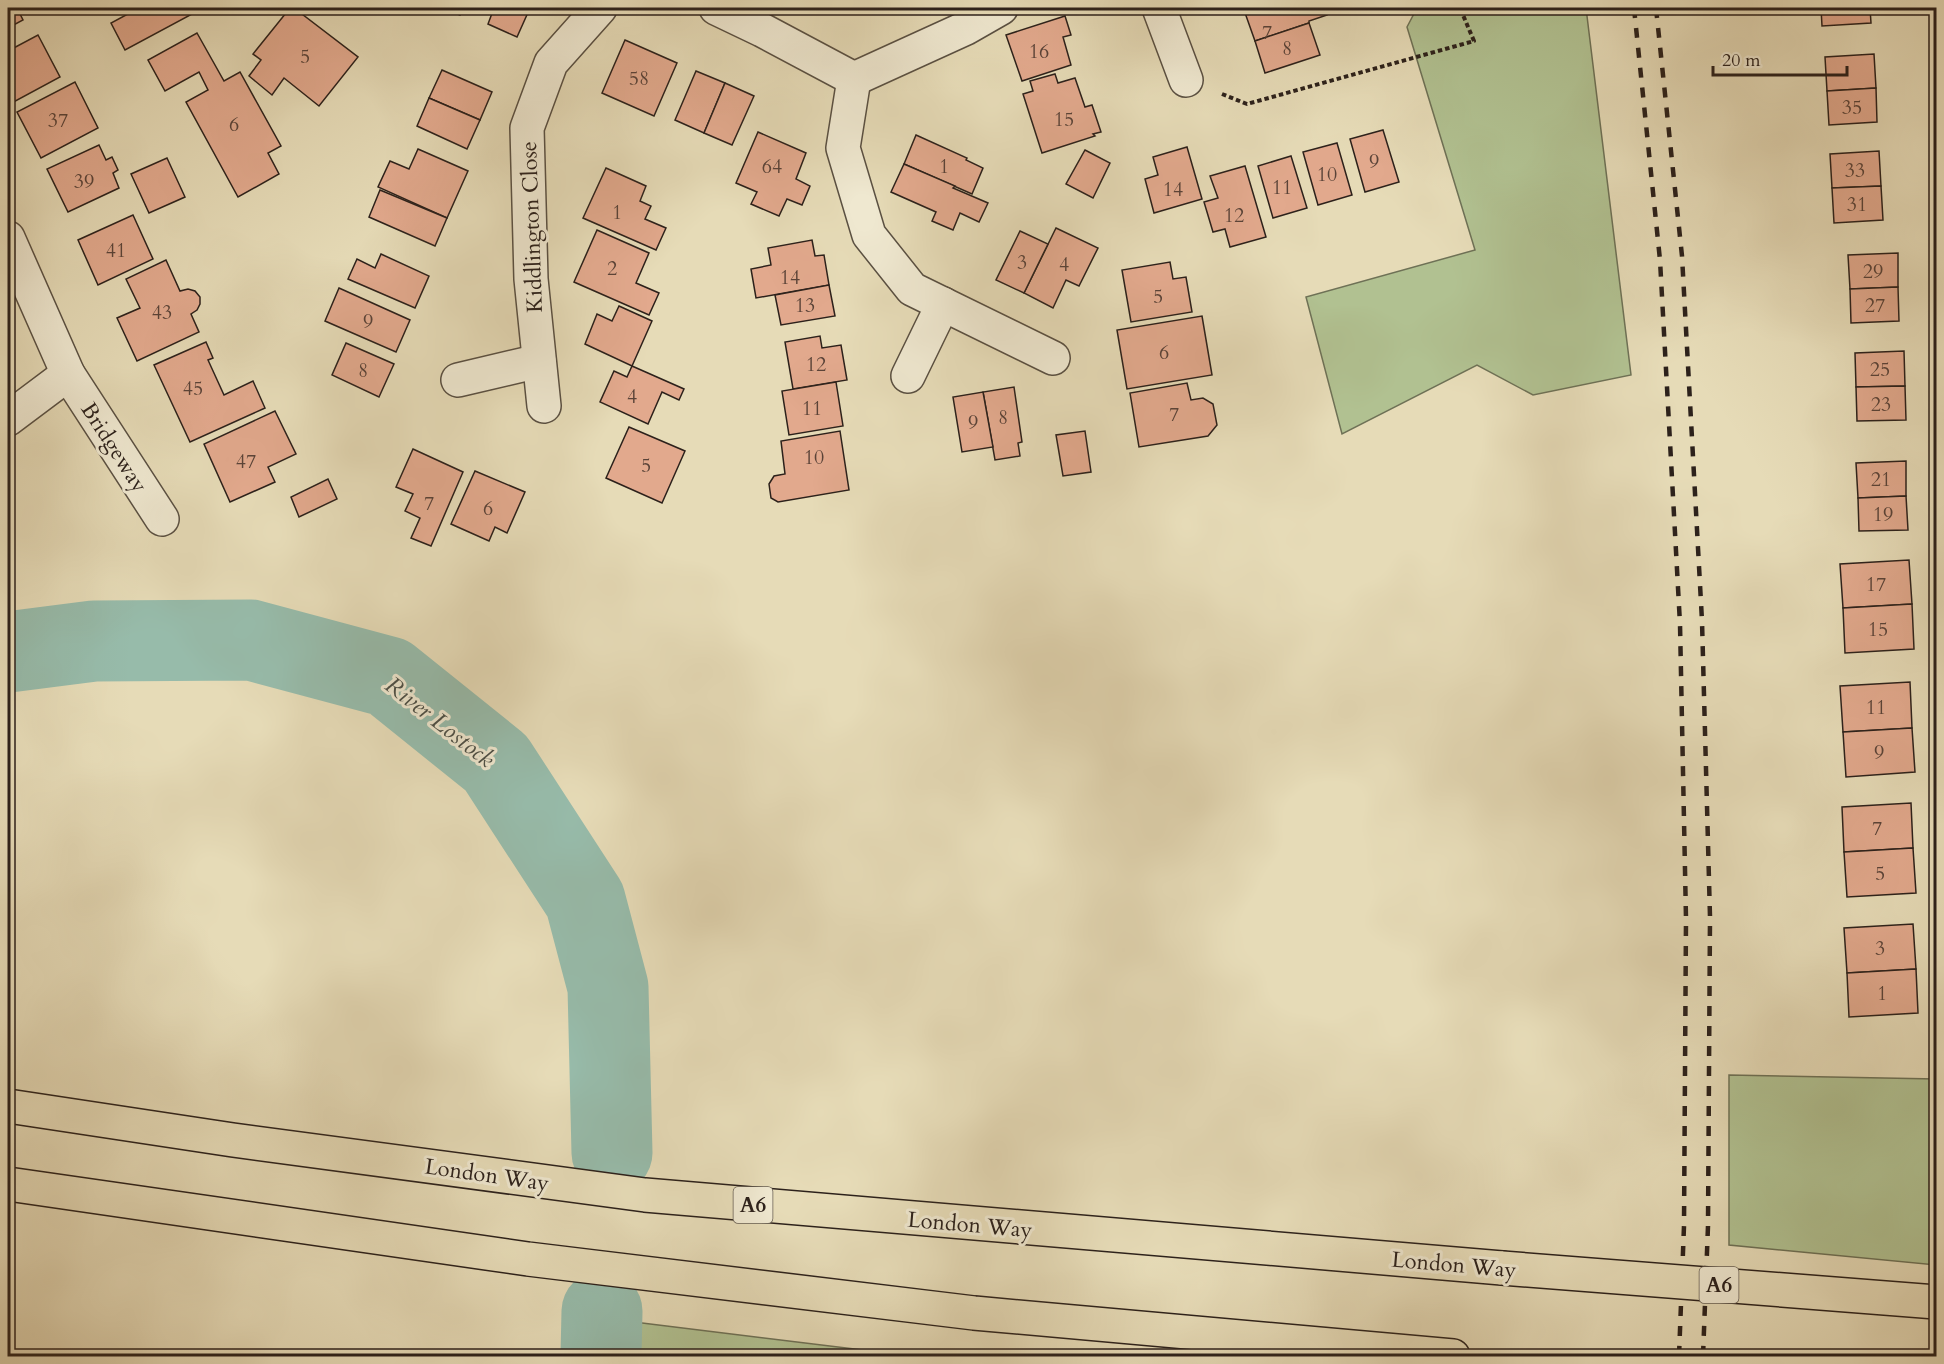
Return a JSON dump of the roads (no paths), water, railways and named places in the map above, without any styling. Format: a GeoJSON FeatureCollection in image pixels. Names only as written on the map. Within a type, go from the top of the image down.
{"type":"FeatureCollection","features":[{"type":"Feature","properties":{"kind":"highway","name":"London Way"},"geometry":{"type":"LineString","coordinates":[[8,1106],[244,1142],[645,1195],[1502,1268],[1936,1302]]}},
{"type":"Feature","properties":{"kind":"highway"},"geometry":{"type":"LineString","coordinates":[[8,1184],[528,1259],[974,1313],[1454,1356]]}},
{"type":"Feature","properties":{"kind":"street","name":"Kiddlington Close"},"geometry":{"type":"LineString","coordinates":[[544,406],[531,279],[527,128],[552,63],[600,8]]}},
{"type":"Feature","properties":{"kind":"street"},"geometry":{"type":"LineString","coordinates":[[716,8],[854,79]]}},
{"type":"Feature","properties":{"kind":"street"},"geometry":{"type":"LineString","coordinates":[[854,79],[966,28],[1001,8]]}},
{"type":"Feature","properties":{"kind":"street"},"geometry":{"type":"LineString","coordinates":[[1159,8],[1186,80]]}},
{"type":"Feature","properties":{"kind":"street"},"geometry":{"type":"LineString","coordinates":[[854,79],[843,148],[868,235],[912,289],[1053,358]]}},
{"type":"Feature","properties":{"kind":"street","name":"Bridgeway"},"geometry":{"type":"LineString","coordinates":[[8,238],[68,374],[162,519]]}},
{"type":"Feature","properties":{"kind":"street"},"geometry":{"type":"LineString","coordinates":[[908,376],[943,304]]}},
{"type":"Feature","properties":{"kind":"street"},"geometry":{"type":"LineString","coordinates":[[458,380],[539,361]]}},
{"type":"Feature","properties":{"kind":"street"},"geometry":{"type":"LineString","coordinates":[[8,419],[68,374]]}},
{"type":"Feature","properties":{"kind":"waterway","name":"River Lostock"},"geometry":{"type":"LineString","coordinates":[[8,652],[94,641],[251,640],[389,677],[496,763],[585,900],[608,987],[612,1153]]}},
{"type":"Feature","properties":{"kind":"waterway","name":"River Lostock"},"geometry":{"type":"LineString","coordinates":[[601,1356],[602,1311]]}},
{"type":"Feature","properties":{"kind":"railway"},"geometry":{"type":"LineString","coordinates":[[1634,8],[1660,260],[1680,624],[1686,919],[1684,1226],[1679,1356]]}},
{"type":"Feature","properties":{"kind":"railway"},"geometry":{"type":"LineString","coordinates":[[1656,8],[1682,256],[1702,621],[1710,917],[1708,1226],[1703,1356]]}}]}
